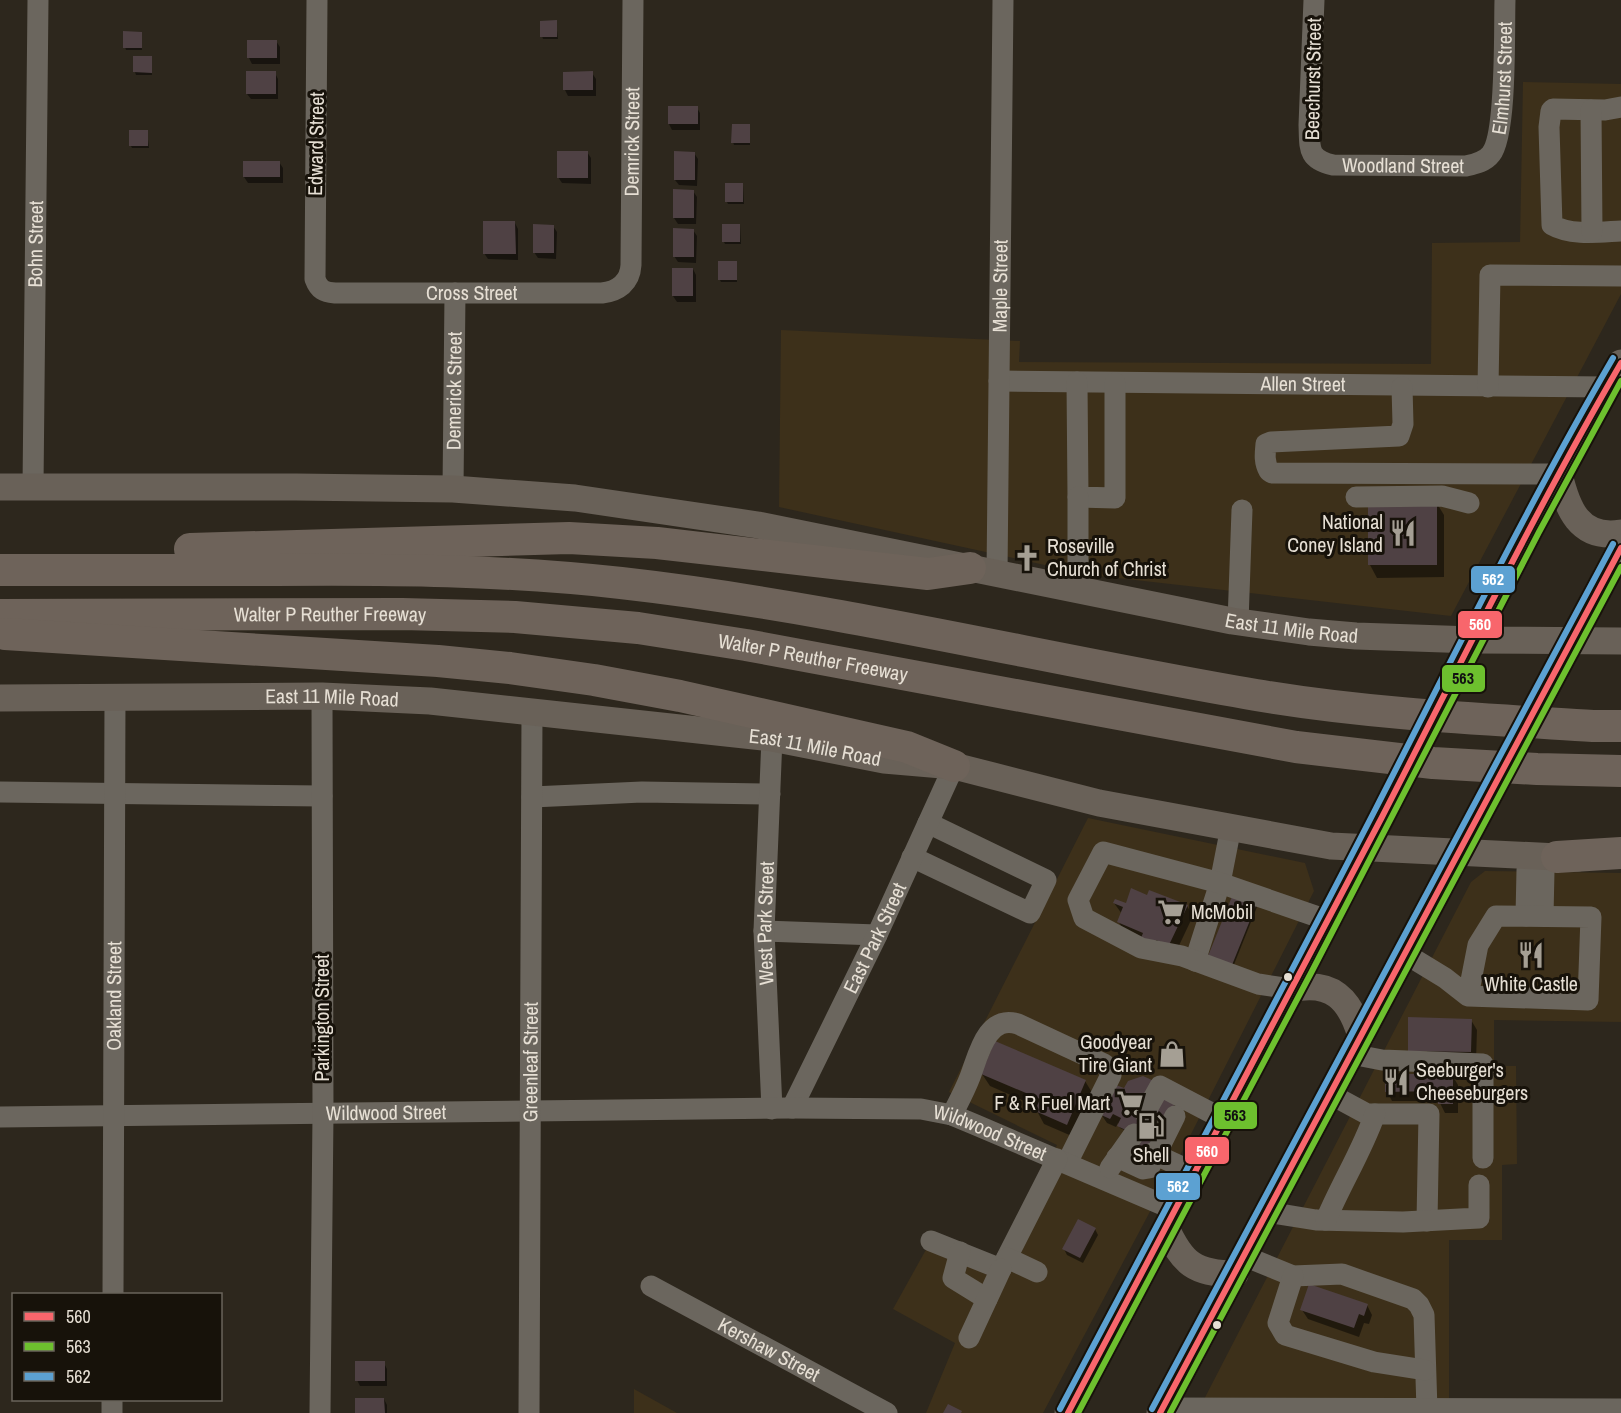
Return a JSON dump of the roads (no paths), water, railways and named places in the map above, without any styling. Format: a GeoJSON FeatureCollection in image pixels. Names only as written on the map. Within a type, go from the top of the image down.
{"type":"FeatureCollection","features":[{"type":"Feature","properties":{"kind":"highway"},"geometry":{"type":"LineString","coordinates":[[0,569],[78,555],[569,538],[657,543],[928,573],[983,571]]}},
{"type":"Feature","properties":{"kind":"highway"},"geometry":{"type":"LineString","coordinates":[[0,569],[409,569],[526,574],[601,581],[749,602],[1257,695],[1356,710],[1621,726]]}},
{"type":"Feature","properties":{"kind":"highway","name":"Walter P Reuther Freeway"},"geometry":{"type":"LineString","coordinates":[[0,615],[402,614],[515,617],[577,622],[694,636],[746,645],[1296,747],[1432,763],[1621,771]]}},
{"type":"Feature","properties":{"kind":"highway"},"geometry":{"type":"LineString","coordinates":[[0,634],[438,661],[584,678],[680,696],[907,747],[954,766]]}},
{"type":"Feature","properties":{"kind":"highway"},"geometry":{"type":"LineString","coordinates":[[1547,856],[1621,853]]}},
{"type":"Feature","properties":{"kind":"main road"},"geometry":{"type":"LineString","coordinates":[[1068,1413],[1328,920],[1559,474],[1621,363]]}},
{"type":"Feature","properties":{"kind":"main road"},"geometry":{"type":"LineString","coordinates":[[1559,474],[1569,506],[1582,525],[1592,531],[1621,532]]}},
{"type":"Feature","properties":{"kind":"main road","name":"East 11 Mile Road"},"geometry":{"type":"LineString","coordinates":[[0,487],[296,486],[453,489],[575,498],[758,525],[1238,622],[1309,632],[1473,640],[1621,641]]}},
{"type":"Feature","properties":{"kind":"main road"},"geometry":{"type":"LineString","coordinates":[[1162,1411],[1404,953],[1549,684],[1617,564]]}},
{"type":"Feature","properties":{"kind":"main road","name":"East 11 Mile Road"},"geometry":{"type":"LineString","coordinates":[[0,698],[322,696],[430,701],[772,738],[884,760],[954,766],[1099,803],[1331,846],[1621,860]]}},
{"type":"Feature","properties":{"kind":"main road"},"geometry":{"type":"LineString","coordinates":[[1291,989],[1305,986],[1315,987],[1328,989],[1339,996],[1355,1017],[1356,1045]]}},
{"type":"Feature","properties":{"kind":"main road"},"geometry":{"type":"LineString","coordinates":[[1171,1219],[1182,1257],[1193,1267],[1220,1274],[1240,1265]]}},
{"type":"Feature","properties":{"kind":"street","name":"Bohn Street"},"geometry":{"type":"LineString","coordinates":[[33,487],[38,0]]}},
{"type":"Feature","properties":{"kind":"street","name":"Edward Street"},"geometry":{"type":"LineString","coordinates":[[317,0],[315,269],[318,287]]}},
{"type":"Feature","properties":{"kind":"street","name":"Demrick Street"},"geometry":{"type":"LineString","coordinates":[[626,283],[631,273],[633,0]]}},
{"type":"Feature","properties":{"kind":"street","name":"Maple Street"},"geometry":{"type":"LineString","coordinates":[[983,571],[999,381],[1004,0]]}},
{"type":"Feature","properties":{"kind":"street","name":"Beechurst Street"},"geometry":{"type":"LineString","coordinates":[[1314,0],[1309,125],[1314,157]]}},
{"type":"Feature","properties":{"kind":"street","name":"Elmhurst Street"},"geometry":{"type":"LineString","coordinates":[[1491,154],[1500,129],[1505,0]]}},
{"type":"Feature","properties":{"kind":"street"},"geometry":{"type":"LineString","coordinates":[[1621,107],[1605,110],[1553,109],[1549,127],[1552,225],[1560,230],[1621,231]]}},
{"type":"Feature","properties":{"kind":"street"},"geometry":{"type":"LineString","coordinates":[[1591,110],[1592,232]]}},
{"type":"Feature","properties":{"kind":"street","name":"Woodland Street"},"geometry":{"type":"LineString","coordinates":[[1314,157],[1319,162],[1333,165],[1466,166],[1480,162],[1491,154]]}},
{"type":"Feature","properties":{"kind":"street"},"geometry":{"type":"LineString","coordinates":[[1488,387],[1490,275],[1621,276]]}},
{"type":"Feature","properties":{"kind":"street","name":"Cross Street"},"geometry":{"type":"LineString","coordinates":[[318,287],[325,292],[335,293],[602,293],[613,292],[626,283]]}},
{"type":"Feature","properties":{"kind":"street","name":"Demerick Street"},"geometry":{"type":"LineString","coordinates":[[453,489],[455,293]]}},
{"type":"Feature","properties":{"kind":"street","name":"Allen Street"},"geometry":{"type":"LineString","coordinates":[[999,381],[1402,387],[1608,387]]}},
{"type":"Feature","properties":{"kind":"street"},"geometry":{"type":"LineString","coordinates":[[1077,382],[1078,590]]}},
{"type":"Feature","properties":{"kind":"street"},"geometry":{"type":"LineString","coordinates":[[1078,497],[1115,498],[1116,383]]}},
{"type":"Feature","properties":{"kind":"street"},"geometry":{"type":"LineString","coordinates":[[1401,472],[1402,387]]}},
{"type":"Feature","properties":{"kind":"street"},"geometry":{"type":"LineString","coordinates":[[1401,434],[1396,438],[1271,442],[1266,444],[1267,469],[1272,473],[1559,474]]}},
{"type":"Feature","properties":{"kind":"street"},"geometry":{"type":"LineString","coordinates":[[1356,497],[1442,496],[1469,503]]}},
{"type":"Feature","properties":{"kind":"street"},"geometry":{"type":"LineString","coordinates":[[1238,622],[1242,510]]}},
{"type":"Feature","properties":{"kind":"street","name":"Parkington Street"},"geometry":{"type":"LineString","coordinates":[[320,1413],[323,1114],[322,696]]}},
{"type":"Feature","properties":{"kind":"street","name":"Oakland Street"},"geometry":{"type":"LineString","coordinates":[[113,1293],[115,697]]}},
{"type":"Feature","properties":{"kind":"street","name":"Greenleaf Street"},"geometry":{"type":"LineString","coordinates":[[529,1413],[532,712]]}},
{"type":"Feature","properties":{"kind":"street","name":"West Park Street"},"geometry":{"type":"LineString","coordinates":[[772,738],[764,931],[782,1108]]}},
{"type":"Feature","properties":{"kind":"street","name":"East Park Street"},"geometry":{"type":"LineString","coordinates":[[782,1108],[877,935],[954,766]]}},
{"type":"Feature","properties":{"kind":"street"},"geometry":{"type":"LineString","coordinates":[[0,792],[322,796]]}},
{"type":"Feature","properties":{"kind":"street"},"geometry":{"type":"LineString","coordinates":[[532,797],[642,792],[770,794]]}},
{"type":"Feature","properties":{"kind":"street"},"geometry":{"type":"LineString","coordinates":[[912,857],[1030,913],[1046,880],[928,823]]}},
{"type":"Feature","properties":{"kind":"street"},"geometry":{"type":"LineString","coordinates":[[1194,961],[1220,883],[1231,827]]}},
{"type":"Feature","properties":{"kind":"street"},"geometry":{"type":"LineString","coordinates":[[1291,989],[1258,984],[1194,961],[1141,948],[1084,918],[1078,900],[1103,852],[1220,883],[1328,920]]}},
{"type":"Feature","properties":{"kind":"street"},"geometry":{"type":"LineString","coordinates":[[1534,916],[1547,856]]}},
{"type":"Feature","properties":{"kind":"street"},"geometry":{"type":"LineString","coordinates":[[1404,953],[1468,996],[1588,1000],[1591,917],[1496,916],[1478,945],[1468,996]]}},
{"type":"Feature","properties":{"kind":"street"},"geometry":{"type":"LineString","coordinates":[[764,931],[877,935]]}},
{"type":"Feature","properties":{"kind":"street"},"geometry":{"type":"LineString","coordinates":[[952,1115],[986,1037],[997,1026],[1012,1022],[1104,1064],[1111,1075],[1004,1263],[969,1338]]}},
{"type":"Feature","properties":{"kind":"street"},"geometry":{"type":"LineString","coordinates":[[1356,1045],[1382,1060],[1483,1064],[1483,1158]]}},
{"type":"Feature","properties":{"kind":"street"},"geometry":{"type":"LineString","coordinates":[[1330,1094],[1367,1114],[1429,1114],[1427,1221]]}},
{"type":"Feature","properties":{"kind":"street","name":"Wildwood Street"},"geometry":{"type":"LineString","coordinates":[[0,1117],[782,1108],[921,1109],[952,1115],[1103,1179],[1171,1219]]}},
{"type":"Feature","properties":{"kind":"street"},"geometry":{"type":"LineString","coordinates":[[1103,1179],[1137,1148],[1163,1135],[1163,1108],[1223,1119]]}},
{"type":"Feature","properties":{"kind":"street"},"geometry":{"type":"LineString","coordinates":[[1326,1220],[1335,1198],[1365,1144],[1375,1114]]}},
{"type":"Feature","properties":{"kind":"street"},"geometry":{"type":"LineString","coordinates":[[1137,1148],[1195,1173]]}},
{"type":"Feature","properties":{"kind":"street"},"geometry":{"type":"LineString","coordinates":[[1268,1212],[1326,1220],[1427,1221],[1479,1218],[1479,1185]]}},
{"type":"Feature","properties":{"kind":"street"},"geometry":{"type":"LineString","coordinates":[[931,1241],[960,1252],[1037,1272]]}},
{"type":"Feature","properties":{"kind":"street"},"geometry":{"type":"LineString","coordinates":[[960,1252],[953,1278],[987,1299]]}},
{"type":"Feature","properties":{"kind":"street"},"geometry":{"type":"LineString","coordinates":[[1240,1265],[1293,1276],[1342,1274],[1413,1299],[1424,1315],[1427,1410]]}},
{"type":"Feature","properties":{"kind":"street"},"geometry":{"type":"LineString","coordinates":[[1293,1276],[1278,1323],[1285,1335],[1374,1362],[1425,1370]]}},
{"type":"Feature","properties":{"kind":"street","name":"Kershaw Street"},"geometry":{"type":"LineString","coordinates":[[651,1286],[887,1413]]}},
{"type":"Feature","properties":{"kind":"street"},"geometry":{"type":"LineString","coordinates":[[1162,1411],[1427,1410],[1476,1412],[1621,1409]]}},
{"type":"Feature","properties":{"kind":"tunnel"},"geometry":{"type":"LineString","coordinates":[[1140,1124],[1161,1134]]}},
{"type":"Feature","properties":{"kind":"place","name":"National Coney Island"},"geometry":{"type":"Point","coordinates":[1403,533]}},
{"type":"Feature","properties":{"kind":"place","name":"Roseville Church of Christ"},"geometry":{"type":"Point","coordinates":[1027,558]}},
{"type":"Feature","properties":{"kind":"place","name":"McMobil"},"geometry":{"type":"Point","coordinates":[1171,912]}},
{"type":"Feature","properties":{"kind":"place","name":"White Castle"},"geometry":{"type":"Point","coordinates":[1531,955]}},
{"type":"Feature","properties":{"kind":"place","name":"Goodyear Tire Giant"},"geometry":{"type":"Point","coordinates":[1172,1054]}},
{"type":"Feature","properties":{"kind":"place","name":"Seeburger's Cheeseburgers"},"geometry":{"type":"Point","coordinates":[1396,1082]}},
{"type":"Feature","properties":{"kind":"place","name":"F & R Fuel Mart"},"geometry":{"type":"Point","coordinates":[1130,1103]}},
{"type":"Feature","properties":{"kind":"place","name":"Shell"},"geometry":{"type":"Point","coordinates":[1151,1126]}}]}
